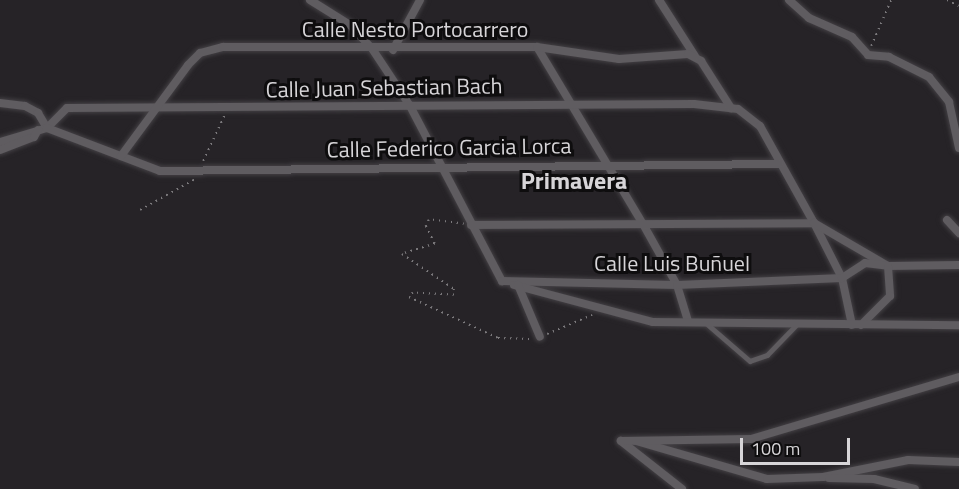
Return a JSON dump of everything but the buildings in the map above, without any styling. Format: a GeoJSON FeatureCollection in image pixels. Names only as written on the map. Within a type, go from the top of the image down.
{"type":"FeatureCollection","features":[{"type":"Feature","properties":{"kind":"street"},"geometry":{"type":"LineString","coordinates":[[310,0],[350,25],[373,50],[410,106],[502,281],[602,311],[653,322],[959,326]]}},
{"type":"Feature","properties":{"kind":"street"},"geometry":{"type":"LineString","coordinates":[[393,50],[420,0]]}},
{"type":"Feature","properties":{"kind":"street"},"geometry":{"type":"LineString","coordinates":[[658,0],[731,108],[750,114],[814,223],[842,278],[856,325]]}},
{"type":"Feature","properties":{"kind":"street"},"geometry":{"type":"LineString","coordinates":[[789,0],[809,18],[844,31],[868,55],[890,57],[929,77],[949,102],[959,148]]}},
{"type":"Feature","properties":{"kind":"street"},"geometry":{"type":"LineString","coordinates":[[537,47],[644,224],[677,285],[688,321]]}},
{"type":"Feature","properties":{"kind":"street","name":"Calle Nesto Portocarrero"},"geometry":{"type":"LineString","coordinates":[[121,156],[188,65],[212,48],[393,50],[537,47],[619,59],[696,56]]}},
{"type":"Feature","properties":{"kind":"street"},"geometry":{"type":"LineString","coordinates":[[0,104],[25,106],[38,113],[42,129]]}},
{"type":"Feature","properties":{"kind":"street","name":"Calle Juan Sebastian Bach"},"geometry":{"type":"LineString","coordinates":[[42,129],[67,108],[154,110],[572,104],[731,108]]}},
{"type":"Feature","properties":{"kind":"street"},"geometry":{"type":"LineString","coordinates":[[0,142],[42,129]]}},
{"type":"Feature","properties":{"kind":"street"},"geometry":{"type":"LineString","coordinates":[[0,150],[34,137],[42,129]]}},
{"type":"Feature","properties":{"kind":"street","name":"Calle Federico Garcia Lorca"},"geometry":{"type":"LineString","coordinates":[[42,129],[160,171],[609,163],[780,164]]}},
{"type":"Feature","properties":{"kind":"street"},"geometry":{"type":"LineString","coordinates":[[947,220],[959,233]]}},
{"type":"Feature","properties":{"kind":"street"},"geometry":{"type":"LineString","coordinates":[[471,225],[814,223],[888,266]]}},
{"type":"Feature","properties":{"kind":"street"},"geometry":{"type":"LineString","coordinates":[[842,278],[866,263],[888,266],[959,265]]}},
{"type":"Feature","properties":{"kind":"street"},"geometry":{"type":"LineString","coordinates":[[856,325],[890,296],[888,266]]}},
{"type":"Feature","properties":{"kind":"street","name":"Calle Luis Buñuel"},"geometry":{"type":"LineString","coordinates":[[502,281],[677,285],[842,278]]}},
{"type":"Feature","properties":{"kind":"street"},"geometry":{"type":"LineString","coordinates":[[518,285],[540,337]]}},
{"type":"Feature","properties":{"kind":"street"},"geometry":{"type":"LineString","coordinates":[[682,489],[621,443],[632,440],[752,440],[959,377]]}},
{"type":"Feature","properties":{"kind":"street"},"geometry":{"type":"LineString","coordinates":[[632,440],[767,479],[823,477],[874,479],[915,489]]}},
{"type":"Feature","properties":{"kind":"street"},"geometry":{"type":"LineString","coordinates":[[823,477],[908,460],[959,462]]}},
{"type":"Feature","properties":{"kind":"lane"},"geometry":{"type":"LineString","coordinates":[[704,321],[750,362],[773,350],[797,324]]}},
{"type":"Feature","properties":{"kind":"path"},"geometry":{"type":"LineString","coordinates":[[868,55],[891,0]]}},
{"type":"Feature","properties":{"kind":"path"},"geometry":{"type":"LineString","coordinates":[[947,0],[959,6]]}},
{"type":"Feature","properties":{"kind":"path"},"geometry":{"type":"LineString","coordinates":[[471,225],[426,222],[435,244],[402,254],[455,292],[410,293],[409,297],[498,338],[540,337],[602,311]]}},
{"type":"Feature","properties":{"kind":"district","name":"Primavera"},"geometry":{"type":"Point","coordinates":[574,181]}}]}
